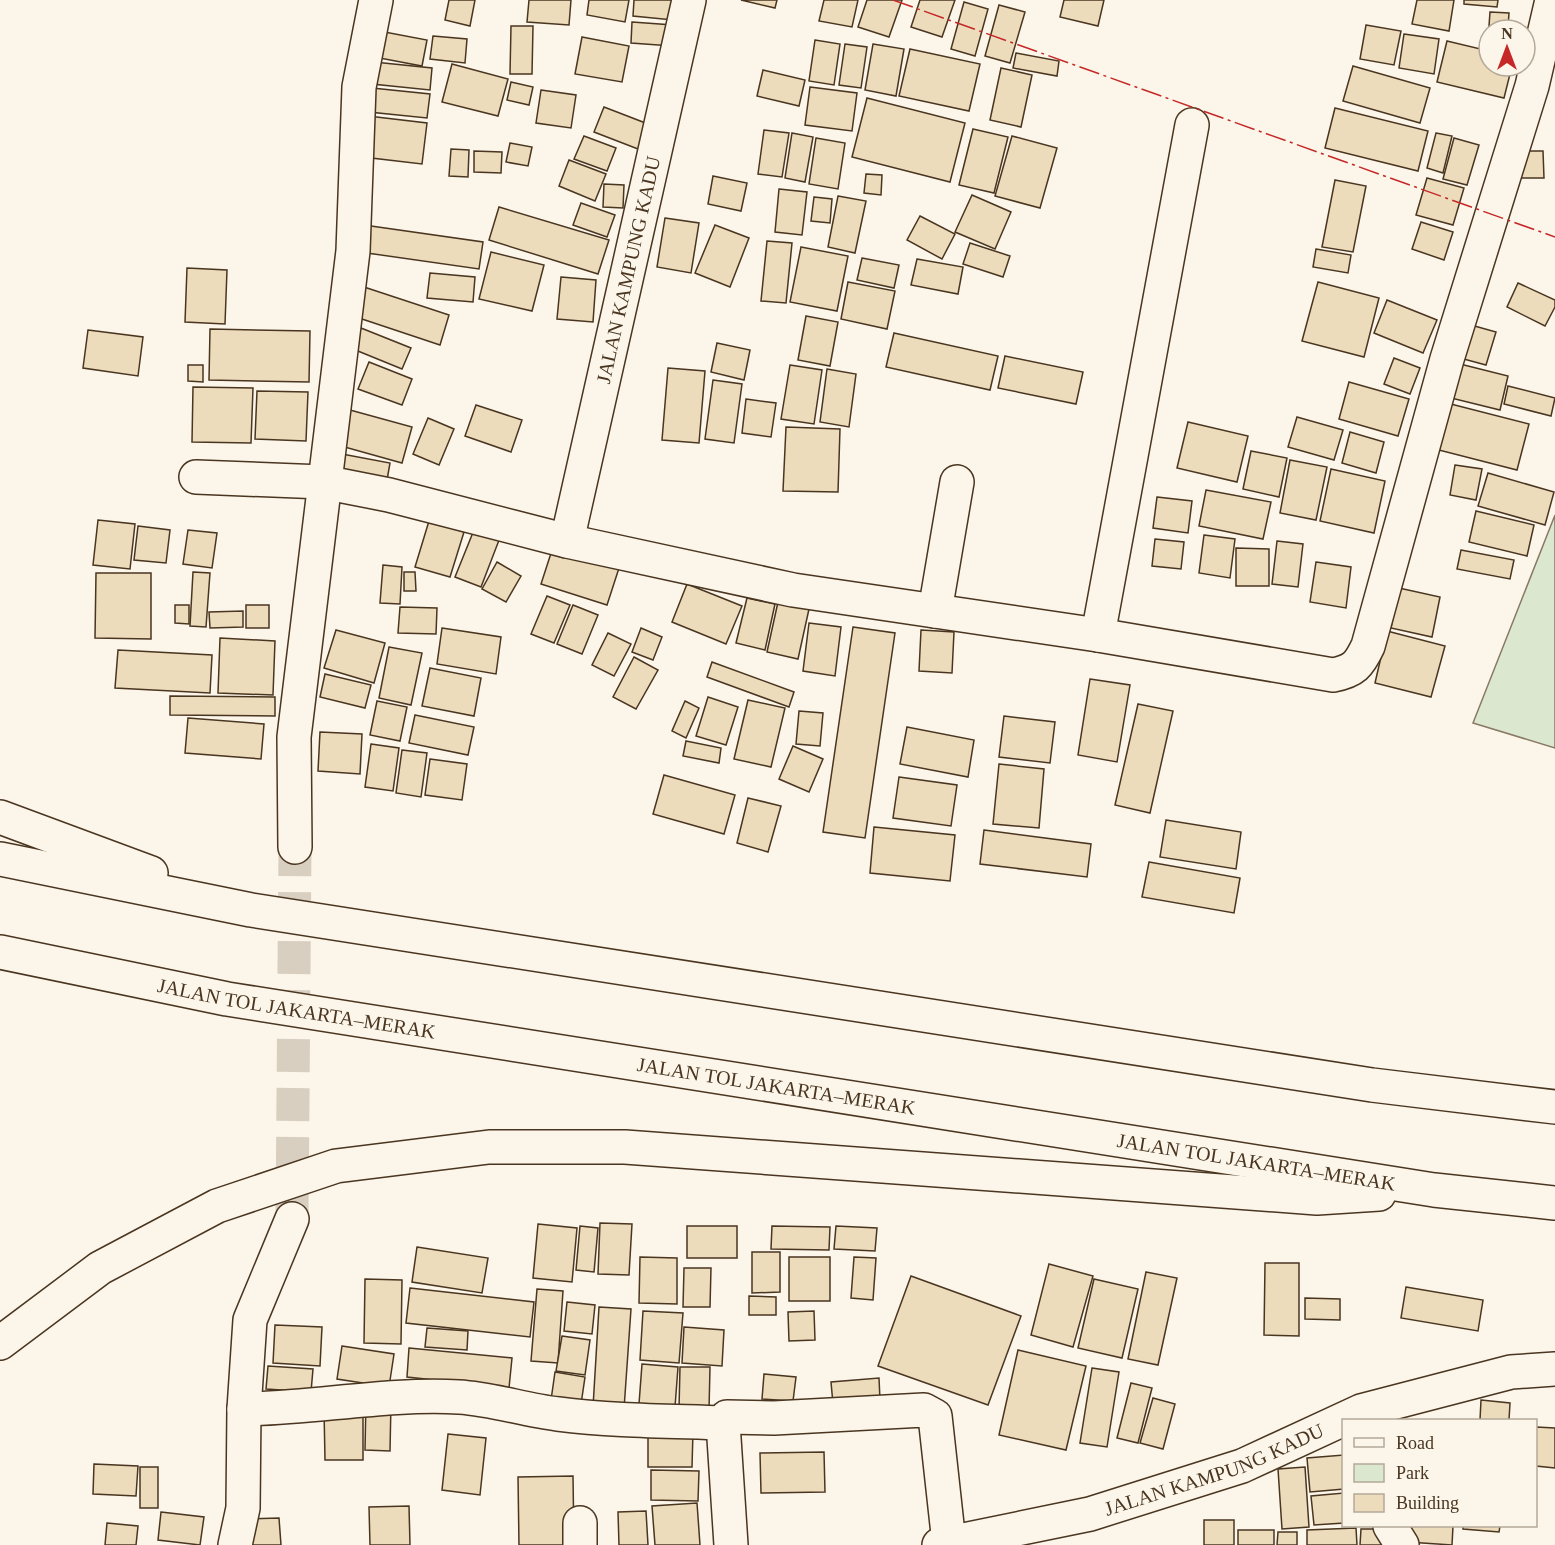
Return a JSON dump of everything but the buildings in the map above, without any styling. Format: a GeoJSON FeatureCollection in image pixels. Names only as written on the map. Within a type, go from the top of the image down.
{"type":"FeatureCollection","features":[{"type":"Feature","properties":{"kind":"main road"},"geometry":{"type":"LineString","coordinates":[[295,847],[294,737],[323,482],[353,251],[359,87],[376,0]]}},
{"type":"Feature","properties":{"kind":"main road","name":"JALAN KAMPUNG KADU"},"geometry":{"type":"LineString","coordinates":[[567,541],[689,0]]}},
{"type":"Feature","properties":{"kind":"main road"},"geometry":{"type":"LineString","coordinates":[[196,477],[323,482],[389,495],[567,541],[793,590],[1098,635],[1333,675],[1347,672],[1359,666],[1368,646],[1447,359],[1532,86],[1552,0]]}},
{"type":"Feature","properties":{"kind":"main road"},"geometry":{"type":"LineString","coordinates":[[1098,635],[1192,124]]}},
{"type":"Feature","properties":{"kind":"main road"},"geometry":{"type":"LineString","coordinates":[[934,611],[957,482]]}},
{"type":"Feature","properties":{"kind":"main road"},"geometry":{"type":"LineString","coordinates":[[0,817],[251,910]]}},
{"type":"Feature","properties":{"kind":"main road"},"geometry":{"type":"LineString","coordinates":[[0,859],[251,910],[1372,1085],[1555,1107]]}},
{"type":"Feature","properties":{"kind":"main road","name":"JALAN TOL JAKARTA–MERAK"},"geometry":{"type":"LineString","coordinates":[[0,952],[239,1001],[1434,1190],[1555,1203]]}},
{"type":"Feature","properties":{"kind":"main road"},"geometry":{"type":"LineString","coordinates":[[0,1343],[100,1268],[217,1206],[336,1167],[489,1147],[625,1147],[1317,1198],[1434,1190]]}},
{"type":"Feature","properties":{"kind":"main road"},"geometry":{"type":"LineString","coordinates":[[235,1545],[243,1508],[244,1410],[250,1320],[292,1219]]}},
{"type":"Feature","properties":{"kind":"main road","name":"JALAN KAMPUNG KADU"},"geometry":{"type":"LineString","coordinates":[[1361,1416],[1511,1372],[1555,1368]]}},
{"type":"Feature","properties":{"kind":"main road"},"geometry":{"type":"LineString","coordinates":[[244,1410],[313,1407],[389,1398],[449,1396],[500,1401],[527,1408],[588,1417],[723,1423]]}},
{"type":"Feature","properties":{"kind":"main road"},"geometry":{"type":"LineString","coordinates":[[731,1545],[723,1423],[727,1417],[774,1418],[924,1410],[934,1416],[944,1544]]}},
{"type":"Feature","properties":{"kind":"main road","name":"JALAN KAMPUNG KADU"},"geometry":{"type":"LineString","coordinates":[[944,1544],[1090,1514],[1242,1466],[1342,1424]]}},
{"type":"Feature","properties":{"kind":"main road"},"geometry":{"type":"LineString","coordinates":[[1391,1527],[1402,1545]]}},
{"type":"Feature","properties":{"kind":"green space"},"geometry":{"type":"Polygon","coordinates":[[[1555,515],[1555,748],[1473,723],[1555,515]]]}},
{"type":"Feature","properties":{"kind":"tunnel"},"geometry":{"type":"LineString","coordinates":[[292,1219],[295,847]]}},
{"type":"Feature","properties":{"kind":"power"},"geometry":{"type":"LineString","coordinates":[[893,0],[1555,237]]}}]}
